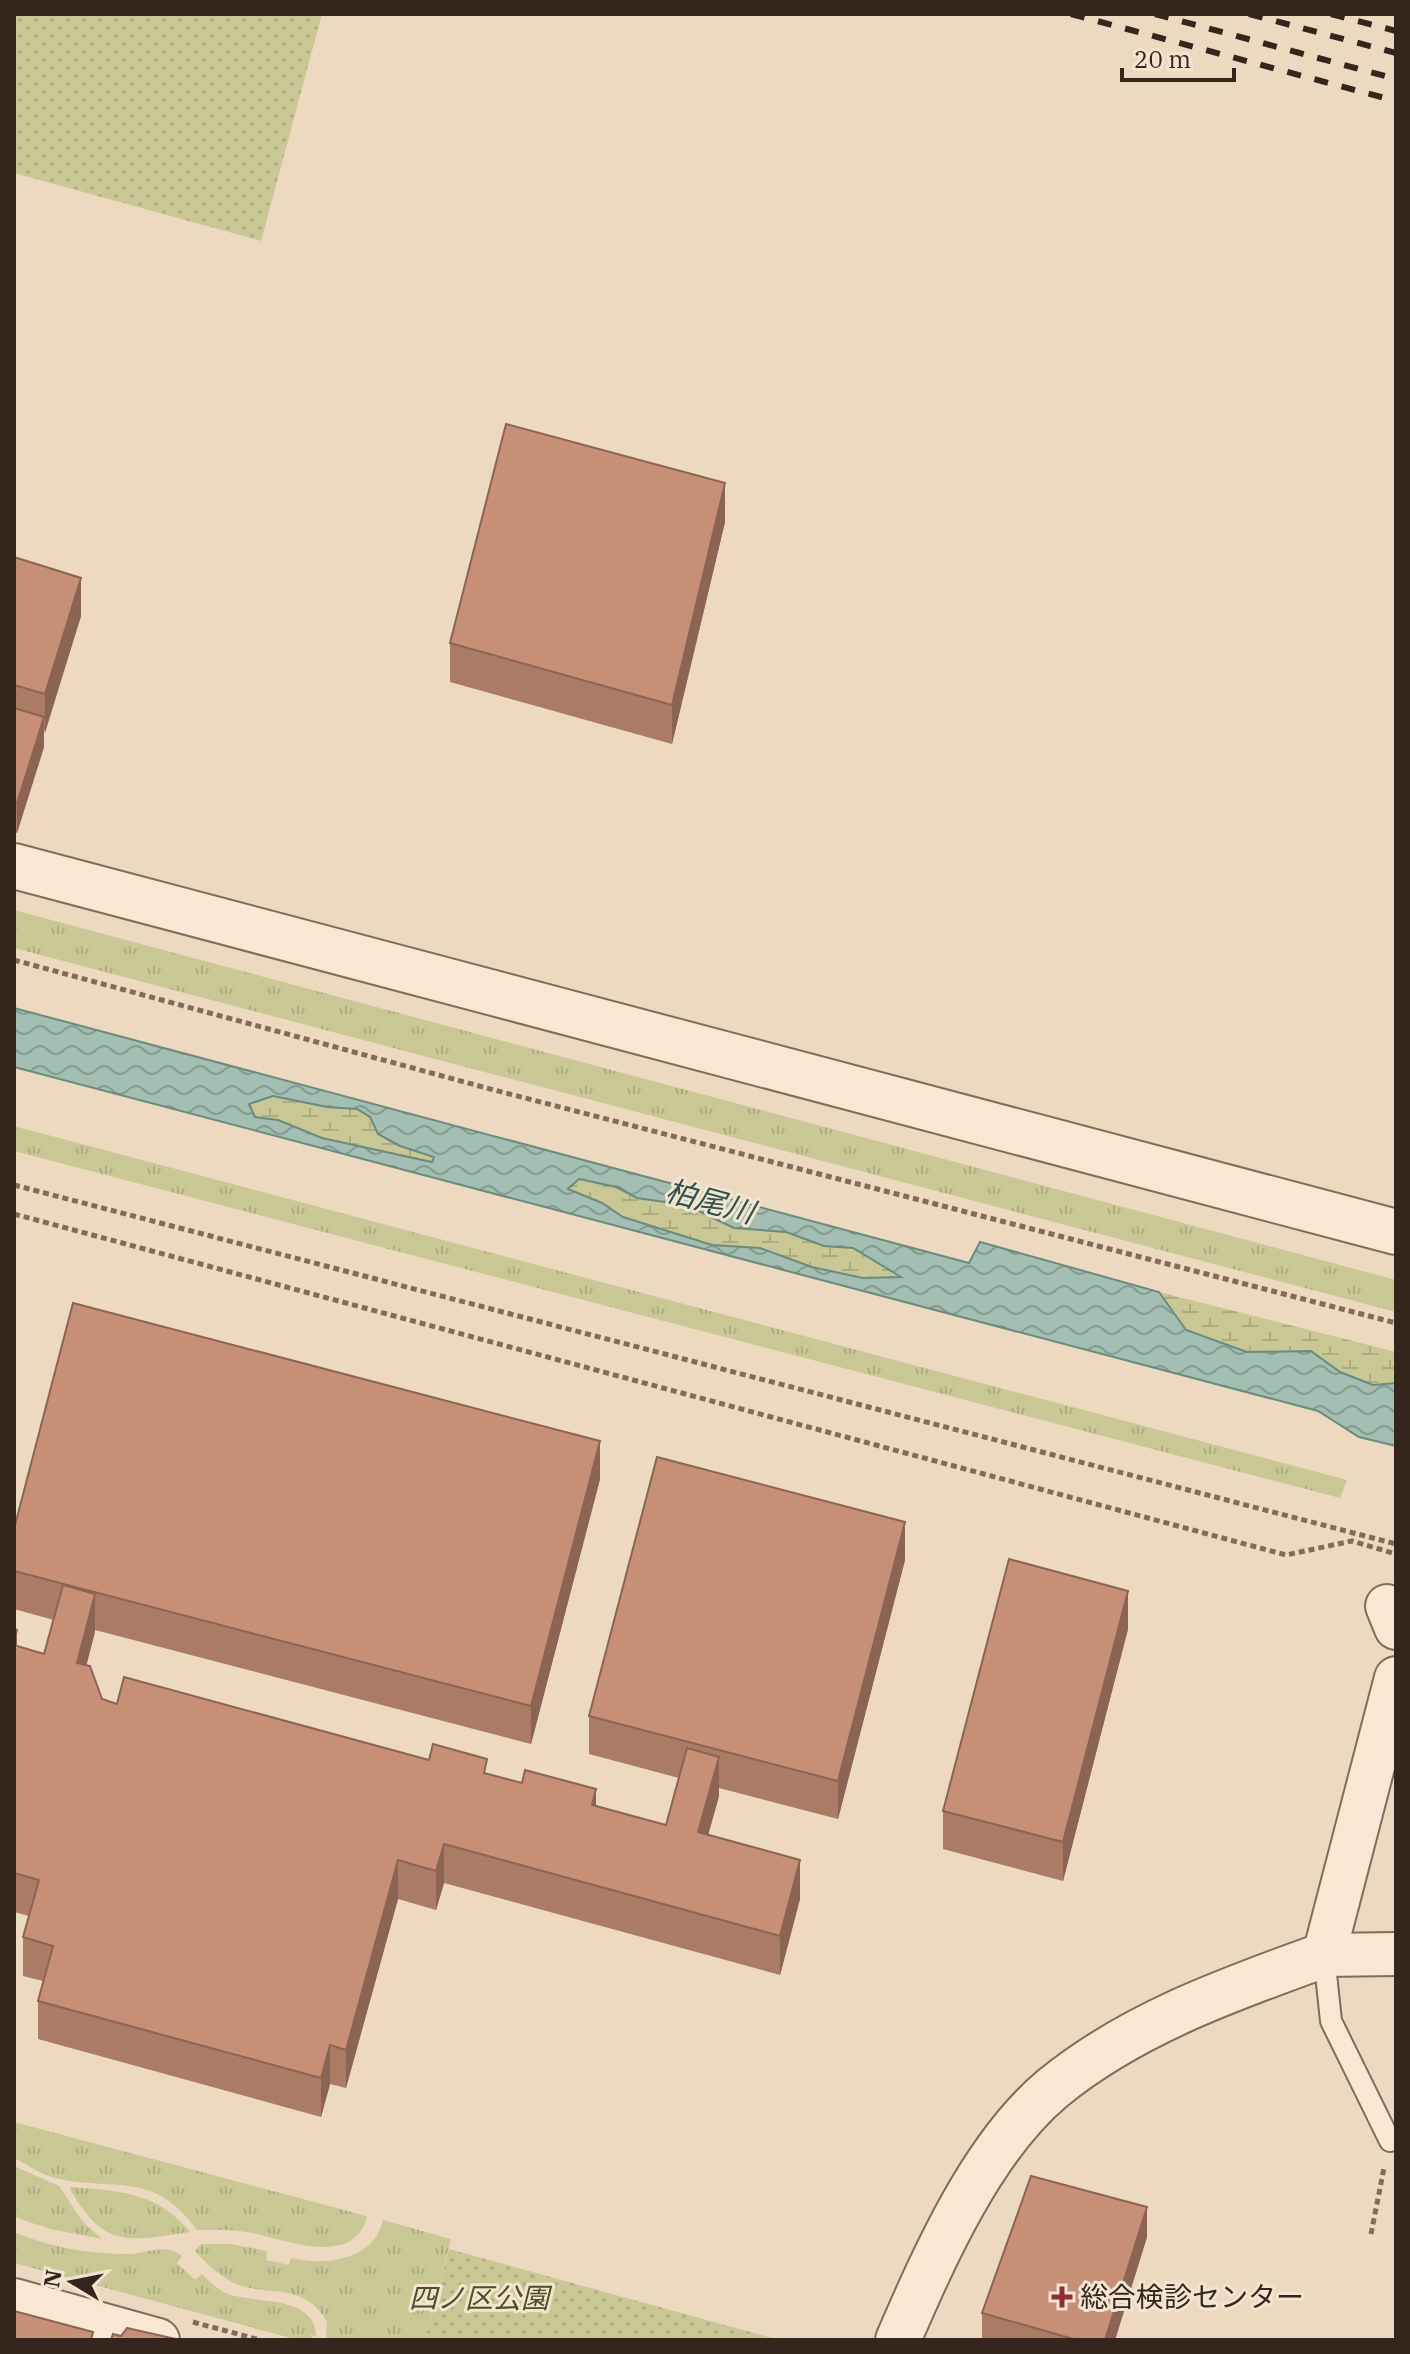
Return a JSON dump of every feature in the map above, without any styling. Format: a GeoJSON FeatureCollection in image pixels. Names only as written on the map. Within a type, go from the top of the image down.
{"type":"FeatureCollection","features":[{"type":"Feature","properties":{"kind":"street"},"geometry":{"type":"LineString","coordinates":[[14,866],[1396,1232]]}},
{"type":"Feature","properties":{"kind":"street"},"geometry":{"type":"LineString","coordinates":[[1324,1955],[1396,1678]]}},
{"type":"Feature","properties":{"kind":"street"},"geometry":{"type":"LineString","coordinates":[[898,2340],[967,2200],[1002,2144],[1050,2090],[1104,2050],[1230,1989],[1324,1955],[1396,1954]]}},
{"type":"Feature","properties":{"kind":"street"},"geometry":{"type":"LineString","coordinates":[[14,2300],[158,2340]]}},
{"type":"Feature","properties":{"kind":"lane"},"geometry":{"type":"LineString","coordinates":[[1324,1955],[1331,2021],[1390,2141]]}},
{"type":"Feature","properties":{"kind":"path"},"geometry":{"type":"LineString","coordinates":[[14,960],[494,1090],[1396,1323]]}},
{"type":"Feature","properties":{"kind":"path"},"geometry":{"type":"LineString","coordinates":[[14,1185],[1396,1544]]}},
{"type":"Feature","properties":{"kind":"path"},"geometry":{"type":"LineString","coordinates":[[14,1214],[1286,1555],[1352,1541],[1396,1554]]}},
{"type":"Feature","properties":{"kind":"path"},"geometry":{"type":"LineString","coordinates":[[1371,2234],[1390,2141]]}},
{"type":"Feature","properties":{"kind":"green space"},"geometry":{"type":"Polygon","coordinates":[[[14,14],[322,14],[261,241],[14,173],[14,14]]]}},
{"type":"Feature","properties":{"kind":"green space"},"geometry":{"type":"Polygon","coordinates":[[[14,910],[1396,1280],[1396,1312],[14,948],[14,910]]]}},
{"type":"Feature","properties":{"kind":"green space"},"geometry":{"type":"Polygon","coordinates":[[[273,1096],[327,1107],[356,1109],[370,1117],[378,1134],[400,1146],[434,1157],[432,1163],[322,1138],[278,1120],[255,1117],[249,1104],[273,1096]]]}},
{"type":"Feature","properties":{"kind":"green space"},"geometry":{"type":"Polygon","coordinates":[[[14,1126],[1347,1480],[1340,1498],[14,1151],[14,1126]]]}},
{"type":"Feature","properties":{"kind":"green space"},"geometry":{"type":"Polygon","coordinates":[[[579,1179],[616,1187],[637,1198],[686,1205],[734,1228],[786,1232],[824,1246],[853,1248],[902,1277],[863,1278],[812,1267],[760,1248],[712,1245],[623,1217],[602,1203],[568,1189],[579,1179]]]}},
{"type":"Feature","properties":{"kind":"green space"},"geometry":{"type":"Polygon","coordinates":[[[1159,1292],[1396,1352],[1396,1383],[1373,1385],[1340,1372],[1311,1351],[1247,1352],[1186,1330],[1159,1292]]]}},
{"type":"Feature","properties":{"kind":"green space"},"geometry":{"type":"Polygon","coordinates":[[[14,2122],[367,2217],[360,2232],[349,2242],[334,2246],[301,2245],[239,2231],[197,2230],[181,2211],[150,2191],[53,2178],[14,2158],[14,2122]]]}},
{"type":"Feature","properties":{"kind":"green space"},"geometry":{"type":"Polygon","coordinates":[[[14,2166],[59,2186],[83,2222],[102,2239],[50,2229],[14,2217],[14,2166]]]}},
{"type":"Feature","properties":{"kind":"green space"},"geometry":{"type":"Polygon","coordinates":[[[69,2187],[120,2192],[150,2201],[177,2218],[190,2232],[149,2238],[119,2236],[94,2222],[69,2187]]]}},
{"type":"Feature","properties":{"kind":"green space"},"geometry":{"type":"Polygon","coordinates":[[[383,2220],[451,2239],[425,2340],[326,2339],[327,2322],[309,2301],[287,2293],[239,2285],[215,2271],[195,2251],[201,2244],[231,2244],[267,2251],[266,2260],[289,2265],[291,2258],[333,2260],[359,2252],[370,2244],[383,2220]]]}},
{"type":"Feature","properties":{"kind":"green space"},"geometry":{"type":"Polygon","coordinates":[[[14,2232],[55,2246],[98,2253],[127,2254],[163,2249],[176,2252],[182,2256],[177,2263],[195,2280],[202,2274],[226,2293],[294,2307],[305,2313],[313,2323],[316,2336],[311,2335],[314,2340],[298,2340],[14,2263],[14,2232]]]}},
{"type":"Feature","properties":{"kind":"green space","name":"四ノ区公園"},"geometry":{"type":"Polygon","coordinates":[[[449,2249],[779,2340],[425,2340],[449,2249]]]}},
{"type":"Feature","properties":{"kind":"water","name":"柏尾川"},"geometry":{"type":"Polygon","coordinates":[[[14,1008],[969,1263],[980,1242],[1159,1292],[1186,1330],[1247,1352],[1311,1351],[1340,1372],[1373,1385],[1396,1383],[1396,1446],[1359,1437],[1318,1411],[14,1067],[14,1008]],[[273,1096],[249,1104],[255,1117],[278,1120],[322,1138],[432,1162],[434,1157],[400,1146],[378,1134],[370,1117],[357,1109],[327,1107],[273,1096]],[[579,1179],[568,1189],[602,1203],[623,1217],[712,1245],[760,1248],[812,1267],[863,1278],[901,1277],[853,1248],[824,1246],[786,1232],[734,1228],[686,1205],[637,1198],[616,1187],[579,1179]]]}},
{"type":"Feature","properties":{"kind":"building"},"geometry":{"type":"Polygon","coordinates":[[[506,424],[725,483],[672,705],[450,643],[506,424]]]}},
{"type":"Feature","properties":{"kind":"building"},"geometry":{"type":"Polygon","coordinates":[[[14,557],[81,578],[45,694],[14,685],[14,557]]]}},
{"type":"Feature","properties":{"kind":"building"},"geometry":{"type":"Polygon","coordinates":[[[14,708],[44,717],[17,803],[14,802],[14,708]]]}},
{"type":"Feature","properties":{"kind":"building"},"geometry":{"type":"Polygon","coordinates":[[[73,1303],[600,1441],[531,1706],[14,1571],[14,1529],[73,1303]]]}},
{"type":"Feature","properties":{"kind":"building"},"geometry":{"type":"Polygon","coordinates":[[[657,1457],[905,1522],[838,1781],[589,1716],[657,1457]]]}},
{"type":"Feature","properties":{"kind":"building"},"geometry":{"type":"Polygon","coordinates":[[[1009,1559],[1128,1591],[1063,1842],[943,1811],[1009,1559]]]}},
{"type":"Feature","properties":{"kind":"building"},"geometry":{"type":"Polygon","coordinates":[[[63,1585],[95,1594],[77,1663],[90,1666],[102,1699],[117,1704],[124,1677],[429,1760],[433,1744],[487,1759],[484,1773],[522,1783],[525,1770],[596,1789],[592,1805],[666,1825],[687,1748],[719,1757],[698,1832],[800,1860],[780,1936],[444,1844],[436,1871],[398,1860],[346,2050],[330,2045],[321,2078],[38,2001],[53,1946],[23,1937],[39,1880],[14,1873],[14,1645],[44,1654],[63,1585]]]}},
{"type":"Feature","properties":{"kind":"building"},"geometry":{"type":"Polygon","coordinates":[[[1031,2176],[1147,2207],[1105,2340],[1077,2340],[982,2313],[1031,2176]]]}},
{"type":"Feature","properties":{"kind":"building"},"geometry":{"type":"Polygon","coordinates":[[[14,2311],[93,2332],[91,2340],[14,2340],[14,2311]]]}},
{"type":"Feature","properties":{"kind":"building"},"geometry":{"type":"Polygon","coordinates":[[[127,2328],[176,2340],[111,2340],[113,2334],[121,2336],[127,2328]]]}},
{"type":"Feature","properties":{"kind":"railway"},"geometry":{"type":"LineString","coordinates":[[1071,14],[1396,101]]}},
{"type":"Feature","properties":{"kind":"railway"},"geometry":{"type":"LineString","coordinates":[[1155,14],[1396,79]]}},
{"type":"Feature","properties":{"kind":"railway"},"geometry":{"type":"LineString","coordinates":[[1249,14],[1396,53]]}},
{"type":"Feature","properties":{"kind":"railway"},"geometry":{"type":"LineString","coordinates":[[1331,14],[1396,31]]}},
{"type":"Feature","properties":{"kind":"place","name":"総合検診センター"},"geometry":{"type":"Point","coordinates":[1062,2297]}}]}
